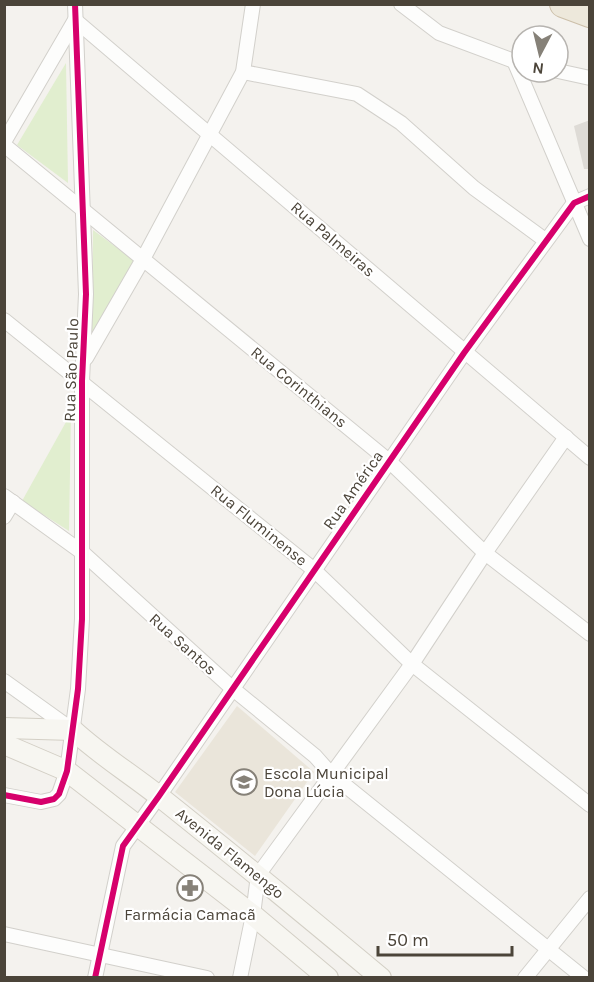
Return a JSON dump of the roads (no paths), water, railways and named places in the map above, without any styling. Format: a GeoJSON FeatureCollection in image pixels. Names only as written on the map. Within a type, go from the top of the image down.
{"type":"FeatureCollection","features":[{"type":"Feature","properties":{"kind":"highway"},"geometry":{"type":"LineString","coordinates":[[563,4],[590,14]]}},
{"type":"Feature","properties":{"kind":"street","name":"Rua São Paulo"},"geometry":{"type":"LineString","coordinates":[[4,795],[41,802],[54,799],[59,795],[67,771],[78,680],[83,554],[82,381],[85,360],[84,213],[75,4]]}},
{"type":"Feature","properties":{"kind":"street"},"geometry":{"type":"LineString","coordinates":[[85,360],[143,260],[243,72],[253,4]]}},
{"type":"Feature","properties":{"kind":"street"},"geometry":{"type":"LineString","coordinates":[[401,4],[439,33],[510,61]]}},
{"type":"Feature","properties":{"kind":"street","name":"Rua Palmeiras"},"geometry":{"type":"LineString","coordinates":[[75,20],[211,133],[464,353],[590,458]]}},
{"type":"Feature","properties":{"kind":"street"},"geometry":{"type":"LineString","coordinates":[[4,144],[75,20]]}},
{"type":"Feature","properties":{"kind":"street"},"geometry":{"type":"LineString","coordinates":[[243,72],[357,94],[401,123],[474,188],[545,240]]}},
{"type":"Feature","properties":{"kind":"street"},"geometry":{"type":"LineString","coordinates":[[570,74],[590,78]]}},
{"type":"Feature","properties":{"kind":"street"},"geometry":{"type":"LineString","coordinates":[[527,84],[590,239]]}},
{"type":"Feature","properties":{"kind":"street","name":"Rua Corinthians"},"geometry":{"type":"LineString","coordinates":[[4,144],[84,213],[390,462],[485,553],[590,634]]}},
{"type":"Feature","properties":{"kind":"street"},"geometry":{"type":"LineString","coordinates":[[574,203],[590,196]]}},
{"type":"Feature","properties":{"kind":"street","name":"Rua América"},"geometry":{"type":"LineString","coordinates":[[95,978],[123,846],[464,353],[574,203]]}},
{"type":"Feature","properties":{"kind":"street","name":"Rua Fluminense"},"geometry":{"type":"LineString","coordinates":[[4,320],[313,569],[412,664],[590,805]]}},
{"type":"Feature","properties":{"kind":"street"},"geometry":{"type":"LineString","coordinates":[[240,978],[254,915],[258,875],[412,664],[485,553],[566,437]]}},
{"type":"Feature","properties":{"kind":"street"},"geometry":{"type":"LineString","coordinates":[[4,517],[9,499]]}},
{"type":"Feature","properties":{"kind":"street","name":"Rua Santos"},"geometry":{"type":"LineString","coordinates":[[9,499],[83,554],[233,689],[315,756],[332,774],[584,978]]}},
{"type":"Feature","properties":{"kind":"street"},"geometry":{"type":"LineString","coordinates":[[4,681],[73,730]]}},
{"type":"Feature","properties":{"kind":"street"},"geometry":{"type":"LineString","coordinates":[[4,728],[73,730]]}},
{"type":"Feature","properties":{"kind":"street","name":"Avenida Flamengo"},"geometry":{"type":"LineString","coordinates":[[73,730],[102,756],[159,796],[203,834],[258,875],[381,978]]}},
{"type":"Feature","properties":{"kind":"street","name":"Avenida Flamengo"},"geometry":{"type":"LineString","coordinates":[[4,744],[67,771],[254,915],[328,978]]}},
{"type":"Feature","properties":{"kind":"street"},"geometry":{"type":"LineString","coordinates":[[525,978],[590,898]]}},
{"type":"Feature","properties":{"kind":"street"},"geometry":{"type":"LineString","coordinates":[[4,934],[207,978]]}},
{"type":"Feature","properties":{"kind":"place","name":"Escola Municipal Dona Lúcia"},"geometry":{"type":"Point","coordinates":[244,782]}},
{"type":"Feature","properties":{"kind":"place","name":"Farmácia Camacã"},"geometry":{"type":"Point","coordinates":[190,888]}}]}
